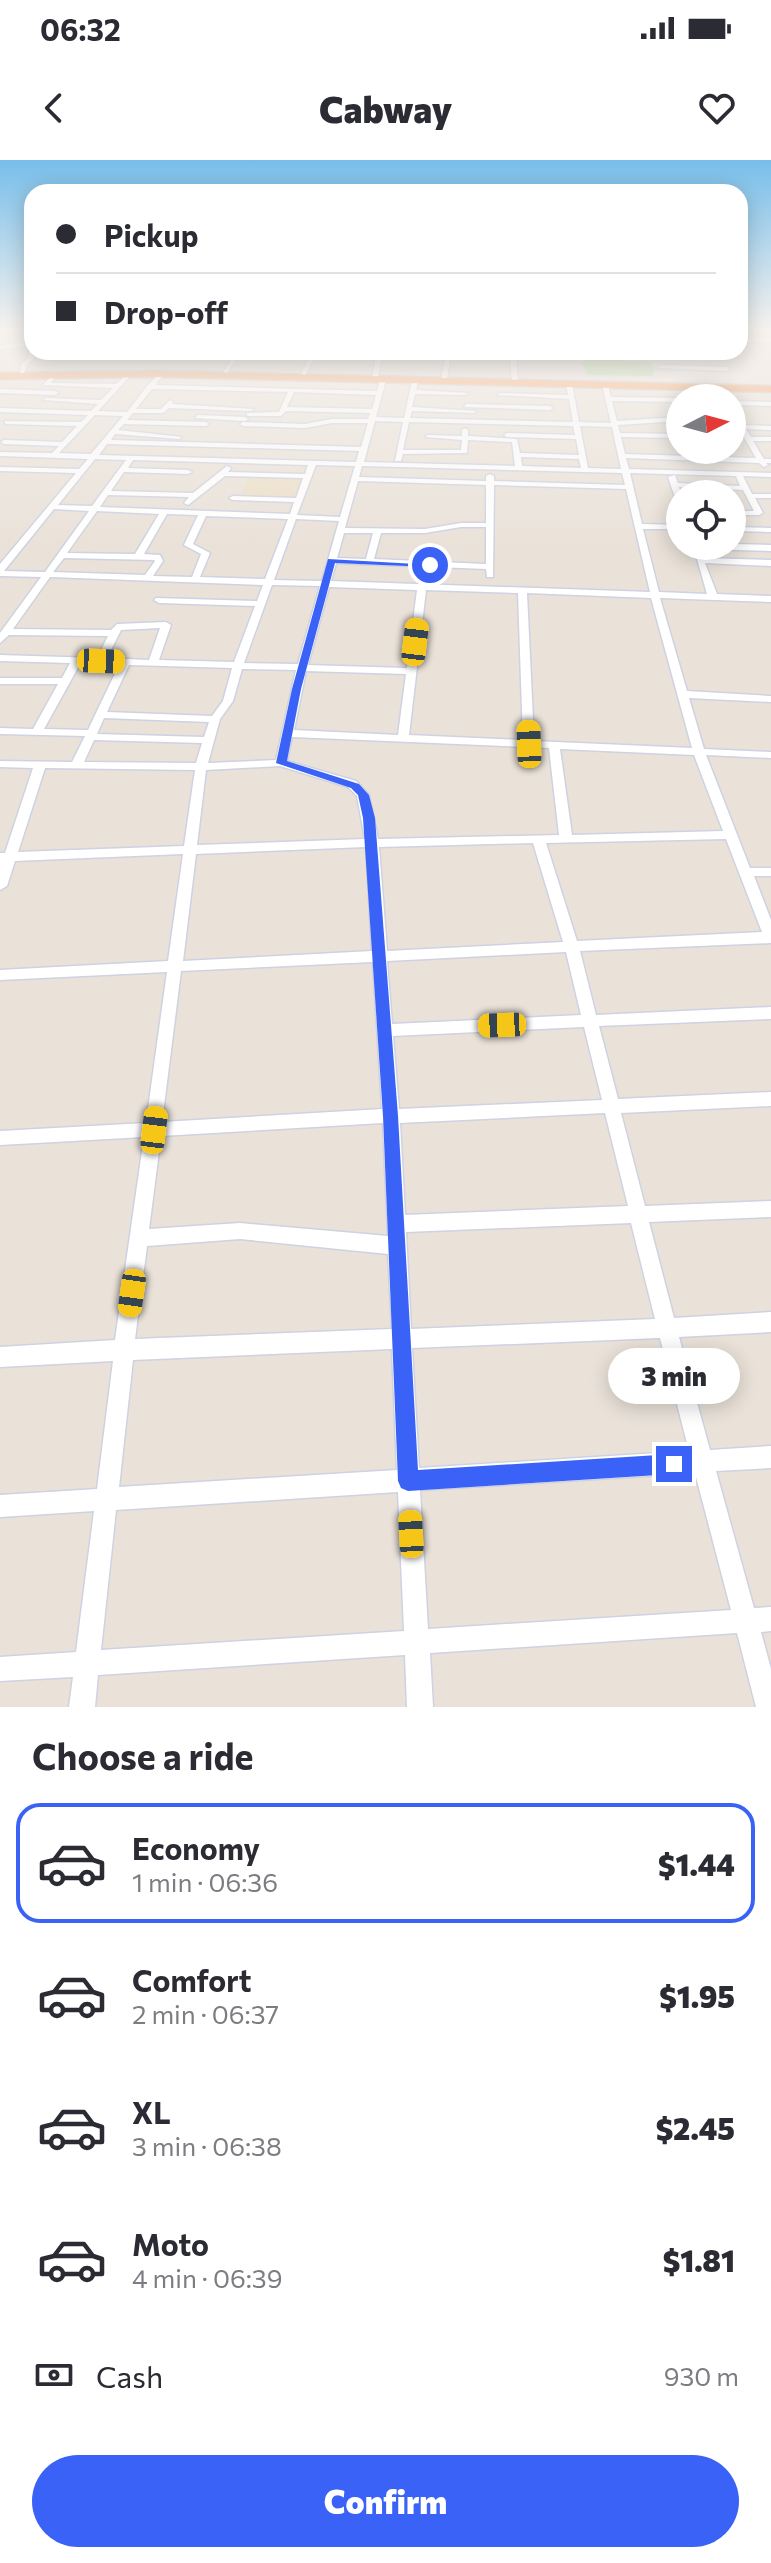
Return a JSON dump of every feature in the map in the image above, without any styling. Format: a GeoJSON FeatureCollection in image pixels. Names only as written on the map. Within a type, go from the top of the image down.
{"type":"FeatureCollection","features":[{"type":"Feature","properties":{"kind":"street"},"geometry":{"type":"LineString","coordinates":[[35,411],[45,401]]}},
{"type":"Feature","properties":{"kind":"street"},"geometry":{"type":"LineString","coordinates":[[79,401],[102,402]]}},
{"type":"Feature","properties":{"kind":"street"},"geometry":{"type":"LineString","coordinates":[[0,572],[137,401]]}},
{"type":"Feature","properties":{"kind":"street"},"geometry":{"type":"LineString","coordinates":[[1,410],[92,413],[160,411],[170,401]]}},
{"type":"Feature","properties":{"kind":"street"},"geometry":{"type":"LineString","coordinates":[[121,422],[167,423],[196,419],[206,401]]}},
{"type":"Feature","properties":{"kind":"street"},"geometry":{"type":"LineString","coordinates":[[218,408],[222,401]]}},
{"type":"Feature","properties":{"kind":"street"},"geometry":{"type":"LineString","coordinates":[[106,493],[193,495],[219,481],[224,474],[231,446],[255,401]]}},
{"type":"Feature","properties":{"kind":"street"},"geometry":{"type":"LineString","coordinates":[[174,415],[208,421],[280,414],[287,401]]}},
{"type":"Feature","properties":{"kind":"street"},"geometry":{"type":"LineString","coordinates":[[338,410],[341,401]]}},
{"type":"Feature","properties":{"kind":"street"},"geometry":{"type":"LineString","coordinates":[[281,763],[302,667],[376,401]]}},
{"type":"Feature","properties":{"kind":"street"},"geometry":{"type":"LineString","coordinates":[[397,465],[410,401]]}},
{"type":"Feature","properties":{"kind":"street"},"geometry":{"type":"LineString","coordinates":[[472,401],[479,411],[481,422]]}},
{"type":"Feature","properties":{"kind":"street"},"geometry":{"type":"LineString","coordinates":[[493,401],[516,410],[575,414]]}},
{"type":"Feature","properties":{"kind":"street"},"geometry":{"type":"LineString","coordinates":[[513,401],[517,423]]}},
{"type":"Feature","properties":{"kind":"street"},"geometry":{"type":"LineString","coordinates":[[573,401],[585,470]]}},
{"type":"Feature","properties":{"kind":"street"},"geometry":{"type":"LineString","coordinates":[[0,975],[771,938],[699,752],[655,595],[609,401]]}},
{"type":"Feature","properties":{"kind":"street"},"geometry":{"type":"LineString","coordinates":[[616,401],[666,415]]}},
{"type":"Feature","properties":{"kind":"street"},"geometry":{"type":"LineString","coordinates":[[54,455],[102,402]]}},
{"type":"Feature","properties":{"kind":"street"},"geometry":{"type":"LineString","coordinates":[[746,403],[771,404]]}},
{"type":"Feature","properties":{"kind":"street"},"geometry":{"type":"LineString","coordinates":[[760,403],[765,412]]}},
{"type":"Feature","properties":{"kind":"street"},"geometry":{"type":"LineString","coordinates":[[646,410],[666,404]]}},
{"type":"Feature","properties":{"kind":"street"},"geometry":{"type":"LineString","coordinates":[[167,406],[218,408],[273,425],[288,433],[332,421],[371,417]]}},
{"type":"Feature","properties":{"kind":"street"},"geometry":{"type":"LineString","coordinates":[[160,434],[179,407]]}},
{"type":"Feature","properties":{"kind":"street"},"geometry":{"type":"LineString","coordinates":[[516,410],[550,408]]}},
{"type":"Feature","properties":{"kind":"street"},"geometry":{"type":"LineString","coordinates":[[284,409],[338,410],[406,420],[576,424],[666,436]]}},
{"type":"Feature","properties":{"kind":"street"},"geometry":{"type":"LineString","coordinates":[[409,409],[479,411]]}},
{"type":"Feature","properties":{"kind":"street"},"geometry":{"type":"LineString","coordinates":[[615,428],[650,422],[646,410]]}},
{"type":"Feature","properties":{"kind":"street"},"geometry":{"type":"LineString","coordinates":[[3,424],[18,411]]}},
{"type":"Feature","properties":{"kind":"street"},"geometry":{"type":"LineString","coordinates":[[193,445],[208,421]]}},
{"type":"Feature","properties":{"kind":"street"},"geometry":{"type":"LineString","coordinates":[[322,448],[332,421]]}},
{"type":"Feature","properties":{"kind":"street"},"geometry":{"type":"LineString","coordinates":[[2,443],[24,422]]}},
{"type":"Feature","properties":{"kind":"street"},"geometry":{"type":"LineString","coordinates":[[400,452],[463,453],[465,422]]}},
{"type":"Feature","properties":{"kind":"street"},"geometry":{"type":"LineString","coordinates":[[499,437],[500,422]]}},
{"type":"Feature","properties":{"kind":"street"},"geometry":{"type":"LineString","coordinates":[[144,433],[151,423]]}},
{"type":"Feature","properties":{"kind":"street"},"geometry":{"type":"LineString","coordinates":[[3,424],[82,424]]}},
{"type":"Feature","properties":{"kind":"street"},"geometry":{"type":"LineString","coordinates":[[263,446],[273,425]]}},
{"type":"Feature","properties":{"kind":"street"},"geometry":{"type":"LineString","coordinates":[[746,428],[771,428]]}},
{"type":"Feature","properties":{"kind":"street"},"geometry":{"type":"LineString","coordinates":[[746,430],[771,439]]}},
{"type":"Feature","properties":{"kind":"street"},"geometry":{"type":"LineString","coordinates":[[404,431],[465,439],[518,452],[582,457]]}},
{"type":"Feature","properties":{"kind":"street"},"geometry":{"type":"LineString","coordinates":[[112,432],[179,437],[176,445]]}},
{"type":"Feature","properties":{"kind":"street"},"geometry":{"type":"LineString","coordinates":[[652,435],[659,457]]}},
{"type":"Feature","properties":{"kind":"street"},"geometry":{"type":"LineString","coordinates":[[428,437],[579,437]]}},
{"type":"Feature","properties":{"kind":"street"},"geometry":{"type":"LineString","coordinates":[[746,437],[771,475]]}},
{"type":"Feature","properties":{"kind":"street"},"geometry":{"type":"LineString","coordinates":[[515,438],[519,468]]}},
{"type":"Feature","properties":{"kind":"street"},"geometry":{"type":"LineString","coordinates":[[104,442],[362,449]]}},
{"type":"Feature","properties":{"kind":"street"},"geometry":{"type":"LineString","coordinates":[[2,443],[64,444]]}},
{"type":"Feature","properties":{"kind":"street"},"geometry":{"type":"LineString","coordinates":[[0,454],[771,475]]}},
{"type":"Feature","properties":{"kind":"street"},"geometry":{"type":"LineString","coordinates":[[624,456],[666,456]]}},
{"type":"Feature","properties":{"kind":"street"},"geometry":{"type":"LineString","coordinates":[[3,636],[131,458]]}},
{"type":"Feature","properties":{"kind":"street"},"geometry":{"type":"LineString","coordinates":[[482,458],[490,483],[489,587]]}},
{"type":"Feature","properties":{"kind":"street"},"geometry":{"type":"LineString","coordinates":[[175,495],[196,459]]}},
{"type":"Feature","properties":{"kind":"street"},"geometry":{"type":"LineString","coordinates":[[746,460],[771,461]]}},
{"type":"Feature","properties":{"kind":"street"},"geometry":{"type":"LineString","coordinates":[[82,1707],[124,1349],[201,767],[215,719],[228,701],[238,665],[272,580],[313,462]]}},
{"type":"Feature","properties":{"kind":"street"},"geometry":{"type":"LineString","coordinates":[[0,469],[81,471]]}},
{"type":"Feature","properties":{"kind":"street"},"geometry":{"type":"LineString","coordinates":[[123,470],[188,472]]}},
{"type":"Feature","properties":{"kind":"street"},"geometry":{"type":"LineString","coordinates":[[671,473],[673,480]]}},
{"type":"Feature","properties":{"kind":"street"},"geometry":{"type":"LineString","coordinates":[[224,474],[308,476]]}},
{"type":"Feature","properties":{"kind":"street"},"geometry":{"type":"LineString","coordinates":[[225,514],[245,474]]}},
{"type":"Feature","properties":{"kind":"street"},"geometry":{"type":"LineString","coordinates":[[738,474],[741,480]]}},
{"type":"Feature","properties":{"kind":"street"},"geometry":{"type":"LineString","coordinates":[[354,479],[630,487]]}},
{"type":"Feature","properties":{"kind":"street"},"geometry":{"type":"LineString","coordinates":[[746,490],[759,513]]}},
{"type":"Feature","properties":{"kind":"street"},"geometry":{"type":"LineString","coordinates":[[183,512],[193,495]]}},
{"type":"Feature","properties":{"kind":"street"},"geometry":{"type":"LineString","coordinates":[[750,496],[771,496]]}},
{"type":"Feature","properties":{"kind":"street"},"geometry":{"type":"LineString","coordinates":[[233,498],[300,500]]}},
{"type":"Feature","properties":{"kind":"street"},"geometry":{"type":"LineString","coordinates":[[51,507],[342,519]]}},
{"type":"Feature","properties":{"kind":"street"},"geometry":{"type":"LineString","coordinates":[[138,557],[164,512]]}},
{"type":"Feature","properties":{"kind":"street"},"geometry":{"type":"LineString","coordinates":[[195,579],[206,553],[188,545],[203,513]]}},
{"type":"Feature","properties":{"kind":"street"},"geometry":{"type":"LineString","coordinates":[[746,513],[771,513]]}},
{"type":"Feature","properties":{"kind":"street"},"geometry":{"type":"LineString","coordinates":[[339,530],[425,531],[461,525],[490,525]]}},
{"type":"Feature","properties":{"kind":"street"},"geometry":{"type":"LineString","coordinates":[[639,526],[666,527]]}},
{"type":"Feature","properties":{"kind":"street"},"geometry":{"type":"LineString","coordinates":[[746,529],[767,530],[771,546],[746,546]]}},
{"type":"Feature","properties":{"kind":"street"},"geometry":{"type":"LineString","coordinates":[[369,563],[378,530]]}},
{"type":"Feature","properties":{"kind":"street"},"geometry":{"type":"LineString","coordinates":[[0,552],[15,552]]}},
{"type":"Feature","properties":{"kind":"street"},"geometry":{"type":"LineString","coordinates":[[62,555],[159,559],[148,577]]}},
{"type":"Feature","properties":{"kind":"street"},"geometry":{"type":"LineString","coordinates":[[331,560],[490,567]]}},
{"type":"Feature","properties":{"kind":"street"},"geometry":{"type":"LineString","coordinates":[[713,597],[700,560],[771,563]]}},
{"type":"Feature","properties":{"kind":"street"},"geometry":{"type":"LineString","coordinates":[[0,572],[326,581],[771,599]]}},
{"type":"Feature","properties":{"kind":"street"},"geometry":{"type":"LineString","coordinates":[[149,624],[168,578]]}},
{"type":"Feature","properties":{"kind":"street"},"geometry":{"type":"LineString","coordinates":[[403,738],[422,586]]}},
{"type":"Feature","properties":{"kind":"street"},"geometry":{"type":"LineString","coordinates":[[522,589],[529,744]]}},
{"type":"Feature","properties":{"kind":"street"},"geometry":{"type":"LineString","coordinates":[[159,600],[262,604]]}},
{"type":"Feature","properties":{"kind":"street"},"geometry":{"type":"LineString","coordinates":[[101,661],[119,626],[167,626],[153,662]]}},
{"type":"Feature","properties":{"kind":"street"},"geometry":{"type":"LineString","coordinates":[[3,636],[114,633]]}},
{"type":"Feature","properties":{"kind":"street"},"geometry":{"type":"LineString","coordinates":[[0,658],[411,671]]}},
{"type":"Feature","properties":{"kind":"street"},"geometry":{"type":"LineString","coordinates":[[37,732],[77,660]]}},
{"type":"Feature","properties":{"kind":"street"},"geometry":{"type":"LineString","coordinates":[[76,766],[126,661]]}},
{"type":"Feature","properties":{"kind":"street"},"geometry":{"type":"LineString","coordinates":[[0,681],[66,681]]}},
{"type":"Feature","properties":{"kind":"street"},"geometry":{"type":"LineString","coordinates":[[683,694],[771,699]]}},
{"type":"Feature","properties":{"kind":"street"},"geometry":{"type":"LineString","coordinates":[[101,715],[215,719]]}},
{"type":"Feature","properties":{"kind":"street"},"geometry":{"type":"LineString","coordinates":[[0,731],[209,740]]}},
{"type":"Feature","properties":{"kind":"street"},"geometry":{"type":"LineString","coordinates":[[286,733],[771,755]]}},
{"type":"Feature","properties":{"kind":"street"},"geometry":{"type":"LineString","coordinates":[[554,745],[566,839]]}},
{"type":"Feature","properties":{"kind":"street"},"geometry":{"type":"LineString","coordinates":[[0,764],[201,767],[281,763],[358,788],[364,797],[372,843],[391,1116],[420,1707]]}},
{"type":"Feature","properties":{"kind":"street"},"geometry":{"type":"LineString","coordinates":[[0,886],[5,857],[40,765]]}},
{"type":"Feature","properties":{"kind":"street"},"geometry":{"type":"LineString","coordinates":[[5,857],[372,843],[732,835]]}},
{"type":"Feature","properties":{"kind":"street"},"geometry":{"type":"LineString","coordinates":[[538,839],[572,947],[667,1329],[704,1463],[759,1620],[769,1707]]}},
{"type":"Feature","properties":{"kind":"street"},"geometry":{"type":"LineString","coordinates":[[746,872],[771,872]]}},
{"type":"Feature","properties":{"kind":"street"},"geometry":{"type":"LineString","coordinates":[[385,1030],[771,1013]]}},
{"type":"Feature","properties":{"kind":"street"},"geometry":{"type":"LineString","coordinates":[[0,1138],[771,1099]]}},
{"type":"Feature","properties":{"kind":"street"},"geometry":{"type":"LineString","coordinates":[[395,1224],[771,1209]]}},
{"type":"Feature","properties":{"kind":"street"},"geometry":{"type":"LineString","coordinates":[[140,1238],[240,1231],[397,1246]]}},
{"type":"Feature","properties":{"kind":"street"},"geometry":{"type":"LineString","coordinates":[[0,1357],[771,1322]]}},
{"type":"Feature","properties":{"kind":"street"},"geometry":{"type":"LineString","coordinates":[[0,1506],[771,1457]]}},
{"type":"Feature","properties":{"kind":"street"},"geometry":{"type":"LineString","coordinates":[[0,1669],[759,1620]]}},
{"type":"Feature","properties":{"kind":"shaded area"},"geometry":{"type":"Polygon","coordinates":[[[249,476],[307,478],[300,499],[240,497],[249,476]]]}},
{"type":"Feature","properties":{"kind":"route"},"geometry":{"type":"LineString","coordinates":[[430,565],[331,560],[296,689],[281,763],[355,786],[363,795],[369,818],[391,1116],[408,1481],[674,1464]]}}]}
